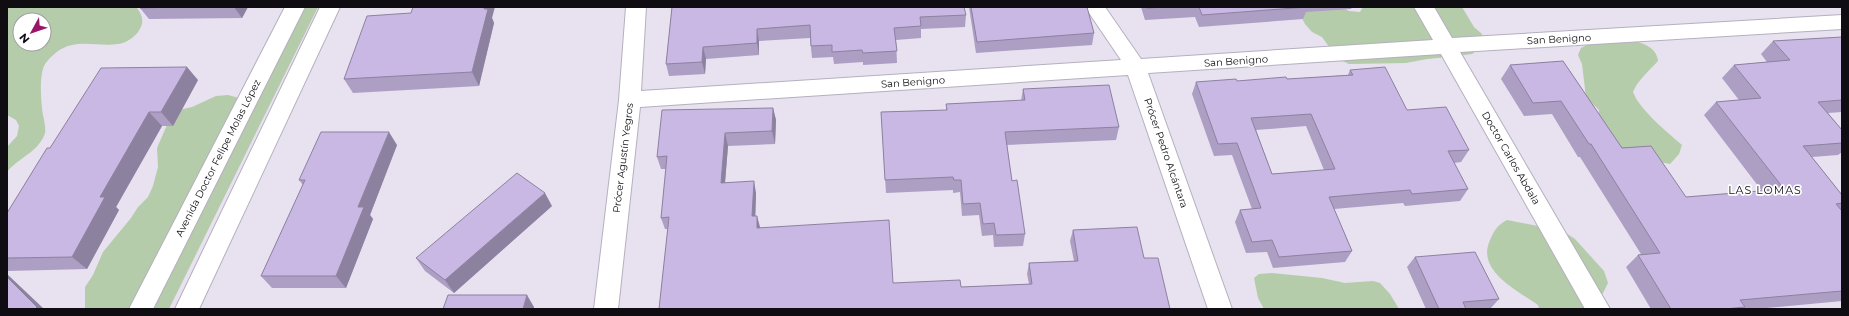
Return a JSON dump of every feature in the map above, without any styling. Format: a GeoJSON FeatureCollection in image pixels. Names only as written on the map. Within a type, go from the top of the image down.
{"type":"FeatureCollection","features":[{"type":"Feature","properties":{"kind":"street","name":"Avenida Doctor Felipe Molas López"},"geometry":{"type":"LineString","coordinates":[[141,309],[296,7]]}},
{"type":"Feature","properties":{"kind":"street"},"geometry":{"type":"LineString","coordinates":[[187,309],[330,7]]}},
{"type":"Feature","properties":{"kind":"street","name":"Prócer Agustín Yegros"},"geometry":{"type":"LineString","coordinates":[[606,309],[630,100],[636,7]]}},
{"type":"Feature","properties":{"kind":"street","name":"Prócer Pedro Alcántara"},"geometry":{"type":"LineString","coordinates":[[1095,7],[1136,67],[1220,309]]}},
{"type":"Feature","properties":{"kind":"street","name":"Doctor Carlos Abdala"},"geometry":{"type":"LineString","coordinates":[[1424,7],[1448,46],[1598,309]]}},
{"type":"Feature","properties":{"kind":"street","name":"San Benigno"},"geometry":{"type":"LineString","coordinates":[[630,100],[1448,46],[1842,22]]}},
{"type":"Feature","properties":{"kind":"green space"},"geometry":{"type":"Polygon","coordinates":[[[7,7],[136,7],[141,15],[142,25],[140,30],[128,41],[110,45],[72,45],[58,51],[47,62],[42,71],[41,83],[45,133],[42,140],[34,150],[7,172],[7,147],[17,136],[19,126],[16,120],[7,115],[7,7]]]}},
{"type":"Feature","properties":{"kind":"green space"},"geometry":{"type":"Polygon","coordinates":[[[302,7],[318,7],[169,309],[149,309],[302,7]]]}},
{"type":"Feature","properties":{"kind":"green space"},"geometry":{"type":"Polygon","coordinates":[[[1296,7],[1341,7],[1349,11],[1360,12],[1363,7],[1462,7],[1474,27],[1482,34],[1484,43],[1472,54],[1406,63],[1349,64],[1338,59],[1322,37],[1312,32],[1305,24],[1296,7]]]}},
{"type":"Feature","properties":{"kind":"green space"},"geometry":{"type":"Polygon","coordinates":[[[1638,42],[1651,48],[1656,54],[1658,61],[1641,80],[1633,92],[1636,99],[1647,113],[1682,145],[1679,154],[1670,164],[1655,161],[1634,160],[1598,126],[1599,110],[1586,97],[1582,64],[1578,55],[1581,48],[1589,44],[1638,42]]]}},
{"type":"Feature","properties":{"kind":"green space"},"geometry":{"type":"Polygon","coordinates":[[[228,95],[239,98],[134,309],[85,309],[85,287],[93,275],[103,252],[131,218],[138,207],[148,197],[153,186],[158,167],[157,148],[170,118],[179,110],[192,107],[216,96],[228,95]]]}},
{"type":"Feature","properties":{"kind":"green space"},"geometry":{"type":"Polygon","coordinates":[[[1507,220],[1563,231],[1575,239],[1604,271],[1608,283],[1599,301],[1597,309],[1539,309],[1538,305],[1509,286],[1500,278],[1488,260],[1487,249],[1495,230],[1507,220]]]}},
{"type":"Feature","properties":{"kind":"green space"},"geometry":{"type":"Polygon","coordinates":[[[1272,273],[1322,278],[1345,283],[1373,281],[1380,283],[1390,294],[1399,309],[1264,309],[1258,298],[1254,278],[1259,274],[1272,273]]]}},
{"type":"Feature","properties":{"kind":"building"},"geometry":{"type":"Polygon","coordinates":[[[140,7],[175,7],[140,8],[140,7]]]}},
{"type":"Feature","properties":{"kind":"building"},"geometry":{"type":"Polygon","coordinates":[[[413,7],[485,7],[484,9],[488,9],[472,72],[344,79],[367,16],[411,13],[413,7]]]}},
{"type":"Feature","properties":{"kind":"building"},"geometry":{"type":"Polygon","coordinates":[[[672,7],[964,7],[966,15],[920,17],[921,26],[894,28],[897,51],[863,53],[862,50],[832,52],[832,45],[811,46],[810,25],[757,29],[757,43],[703,47],[702,62],[666,64],[672,7]]]}},
{"type":"Feature","properties":{"kind":"building"},"geometry":{"type":"Polygon","coordinates":[[[971,7],[1087,7],[1094,33],[977,42],[971,7]]]}},
{"type":"Feature","properties":{"kind":"building"},"geometry":{"type":"Polygon","coordinates":[[[1147,7],[1169,7],[1147,8],[1147,7]]]}},
{"type":"Feature","properties":{"kind":"building"},"geometry":{"type":"Polygon","coordinates":[[[1199,7],[1308,7],[1202,15],[1199,7]]]}},
{"type":"Feature","properties":{"kind":"building"},"geometry":{"type":"Polygon","coordinates":[[[1842,37],[1842,100],[1818,102],[1842,130],[1842,143],[1803,146],[1842,195],[1842,203],[1836,204],[1842,211],[1842,291],[1740,300],[1745,307],[1725,309],[1671,309],[1638,255],[1660,253],[1591,144],[1589,144],[1561,101],[1533,103],[1510,65],[1563,61],[1622,148],[1651,146],[1686,197],[1784,189],[1716,102],[1761,98],[1734,65],[1790,60],[1773,41],[1842,37]]]}},
{"type":"Feature","properties":{"kind":"building"},"geometry":{"type":"Polygon","coordinates":[[[187,67],[161,112],[149,112],[100,197],[105,197],[72,257],[7,258],[7,213],[47,148],[50,148],[101,68],[187,67]]]}},
{"type":"Feature","properties":{"kind":"building"},"geometry":{"type":"Polygon","coordinates":[[[1385,67],[1407,110],[1446,107],[1469,150],[1448,151],[1468,189],[1412,194],[1410,190],[1329,197],[1352,251],[1279,257],[1272,240],[1252,242],[1240,210],[1261,208],[1237,143],[1218,144],[1196,82],[1236,79],[1237,81],[1286,77],[1287,79],[1353,75],[1350,70],[1385,67]],[[1311,114],[1251,118],[1272,174],[1335,169],[1311,114]]]}},
{"type":"Feature","properties":{"kind":"building"},"geometry":{"type":"Polygon","coordinates":[[[1109,85],[1119,127],[1005,132],[1012,181],[1017,180],[1025,234],[996,235],[994,223],[983,224],[980,203],[963,204],[961,180],[954,180],[953,177],[885,180],[881,112],[947,110],[946,104],[1025,100],[1023,89],[1109,85]]]}},
{"type":"Feature","properties":{"kind":"building"},"geometry":{"type":"Polygon","coordinates":[[[773,108],[772,131],[725,133],[721,183],[754,181],[752,216],[757,216],[757,228],[889,220],[893,283],[960,280],[961,287],[1032,284],[1029,263],[1078,261],[1073,230],[1137,227],[1144,258],[1158,258],[1170,309],[659,309],[669,217],[661,218],[667,156],[657,157],[662,110],[773,108]]]}},
{"type":"Feature","properties":{"kind":"building"},"geometry":{"type":"Polygon","coordinates":[[[321,132],[389,132],[358,207],[364,207],[336,276],[261,276],[305,180],[299,180],[321,132]]]}},
{"type":"Feature","properties":{"kind":"building"},"geometry":{"type":"Polygon","coordinates":[[[517,173],[545,193],[445,280],[416,258],[517,173]]]}},
{"type":"Feature","properties":{"kind":"building"},"geometry":{"type":"Polygon","coordinates":[[[1475,252],[1499,299],[1463,302],[1466,309],[1439,309],[1415,257],[1475,252]]]}},
{"type":"Feature","properties":{"kind":"building"},"geometry":{"type":"Polygon","coordinates":[[[7,277],[37,307],[35,309],[7,309],[7,277]]]}},
{"type":"Feature","properties":{"kind":"building"},"geometry":{"type":"Polygon","coordinates":[[[448,295],[527,295],[523,309],[443,309],[448,295]]]}},
{"type":"Feature","properties":{"kind":"district","name":"LAS LOMAS"},"geometry":{"type":"Point","coordinates":[1765,190]}}]}
